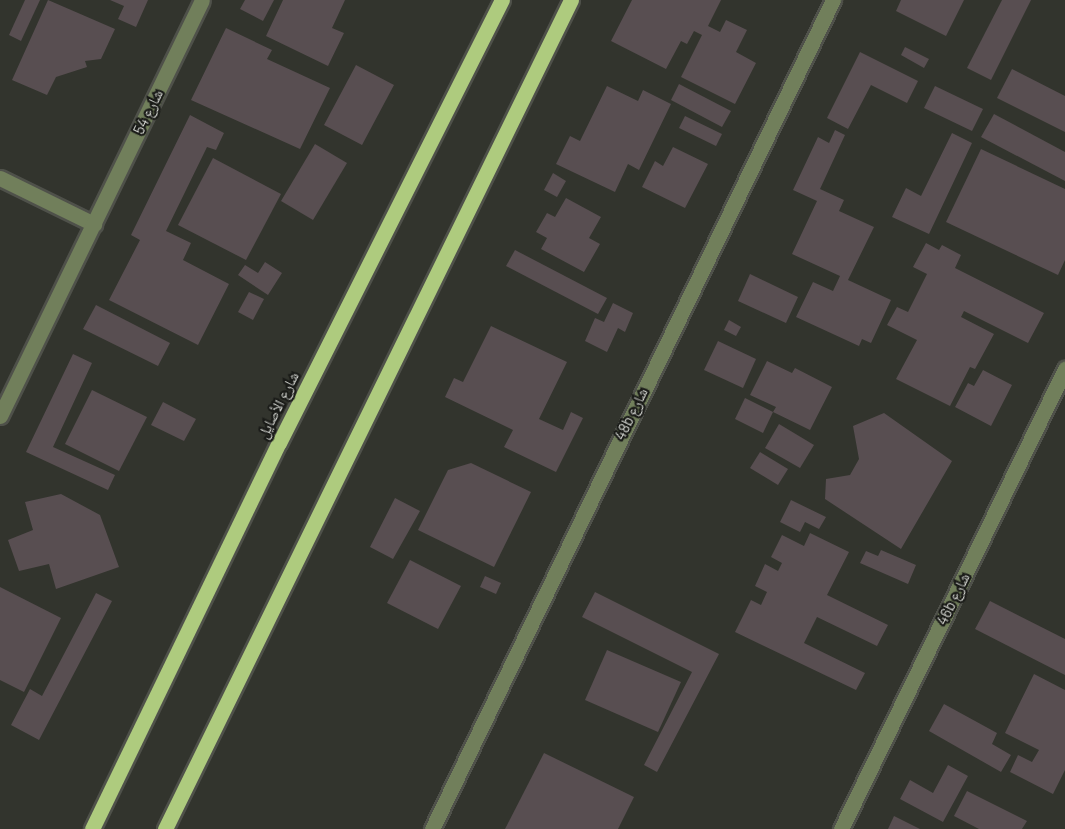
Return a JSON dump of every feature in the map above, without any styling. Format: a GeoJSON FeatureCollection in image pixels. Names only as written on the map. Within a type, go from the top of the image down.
{"type":"FeatureCollection","features":[{"type":"Feature","properties":{"kind":"main road","name":"شارع الأصايل"},"geometry":{"type":"LineString","coordinates":[[92,829],[279,443],[502,0]]}},
{"type":"Feature","properties":{"kind":"main road"},"geometry":{"type":"LineString","coordinates":[[165,829],[571,0]]}},
{"type":"Feature","properties":{"kind":"street","name":"شارع 54"},"geometry":{"type":"LineString","coordinates":[[0,416],[202,0]]}},
{"type":"Feature","properties":{"kind":"street","name":"48b شارع"},"geometry":{"type":"LineString","coordinates":[[432,829],[833,0]]}},
{"type":"Feature","properties":{"kind":"street"},"geometry":{"type":"LineString","coordinates":[[0,178],[94,224]]}},
{"type":"Feature","properties":{"kind":"street","name":"46b شارع"},"geometry":{"type":"LineString","coordinates":[[841,829],[1065,369]]}},
{"type":"Feature","properties":{"kind":"building"},"geometry":{"type":"Polygon","coordinates":[[[25,0],[40,0],[21,41],[9,35],[25,0]]]}},
{"type":"Feature","properties":{"kind":"building"},"geometry":{"type":"Polygon","coordinates":[[[48,0],[115,29],[101,59],[85,61],[87,67],[56,77],[47,95],[12,80],[48,0]]]}},
{"type":"Feature","properties":{"kind":"building"},"geometry":{"type":"Polygon","coordinates":[[[110,0],[148,0],[136,27],[118,19],[124,6],[110,0]]]}},
{"type":"Feature","properties":{"kind":"building"},"geometry":{"type":"Polygon","coordinates":[[[245,0],[274,0],[263,21],[240,9],[245,0]]]}},
{"type":"Feature","properties":{"kind":"building"},"geometry":{"type":"Polygon","coordinates":[[[283,0],[345,0],[332,28],[344,33],[328,66],[266,36],[283,0]]]}},
{"type":"Feature","properties":{"kind":"building"},"geometry":{"type":"Polygon","coordinates":[[[632,0],[721,0],[708,26],[720,32],[726,20],[747,30],[736,52],[756,63],[735,104],[681,77],[702,35],[694,31],[687,44],[681,41],[666,69],[611,41],[632,0]]]}},
{"type":"Feature","properties":{"kind":"building"},"geometry":{"type":"Polygon","coordinates":[[[901,0],[964,0],[946,36],[896,11],[901,0]]]}},
{"type":"Feature","properties":{"kind":"building"},"geometry":{"type":"Polygon","coordinates":[[[1002,0],[1031,0],[991,80],[967,68],[1002,0]]]}},
{"type":"Feature","properties":{"kind":"building"},"geometry":{"type":"Polygon","coordinates":[[[226,28],[272,50],[267,59],[330,88],[300,149],[191,100],[226,28]]]}},
{"type":"Feature","properties":{"kind":"building"},"geometry":{"type":"Polygon","coordinates":[[[905,47],[929,59],[924,68],[901,55],[905,47]]]}},
{"type":"Feature","properties":{"kind":"building"},"geometry":{"type":"Polygon","coordinates":[[[860,52],[918,81],[907,103],[871,85],[848,129],[827,118],[860,52]]]}},
{"type":"Feature","properties":{"kind":"building"},"geometry":{"type":"Polygon","coordinates":[[[356,65],[394,85],[362,145],[324,125],[356,65]]]}},
{"type":"Feature","properties":{"kind":"building"},"geometry":{"type":"Polygon","coordinates":[[[1012,69],[1065,96],[1065,132],[997,98],[1012,69]]]}},
{"type":"Feature","properties":{"kind":"building"},"geometry":{"type":"Polygon","coordinates":[[[679,84],[731,111],[722,127],[671,100],[679,84]]]}},
{"type":"Feature","properties":{"kind":"building"},"geometry":{"type":"Polygon","coordinates":[[[607,86],[638,101],[643,90],[671,104],[639,170],[628,164],[615,192],[556,164],[570,136],[580,141],[607,86]]]}},
{"type":"Feature","properties":{"kind":"building"},"geometry":{"type":"Polygon","coordinates":[[[935,86],[983,109],[972,131],[924,108],[935,86]]]}},
{"type":"Feature","properties":{"kind":"building"},"geometry":{"type":"Polygon","coordinates":[[[994,114],[1065,152],[1065,181],[981,137],[994,114]]]}},
{"type":"Feature","properties":{"kind":"building"},"geometry":{"type":"Polygon","coordinates":[[[190,115],[224,133],[216,150],[207,147],[166,231],[191,243],[183,260],[229,284],[198,345],[109,300],[140,240],[131,235],[190,115]]]}},
{"type":"Feature","properties":{"kind":"building"},"geometry":{"type":"Polygon","coordinates":[[[685,116],[722,134],[716,146],[679,128],[685,116]]]}},
{"type":"Feature","properties":{"kind":"building"},"geometry":{"type":"Polygon","coordinates":[[[835,130],[845,135],[820,189],[844,200],[839,211],[874,227],[848,280],[891,300],[871,343],[862,339],[859,346],[796,317],[813,282],[833,291],[840,276],[792,254],[817,201],[793,190],[818,137],[829,143],[835,130]]]}},
{"type":"Feature","properties":{"kind":"building"},"geometry":{"type":"Polygon","coordinates":[[[952,133],[972,143],[929,234],[892,217],[906,188],[921,196],[952,133]]]}},
{"type":"Feature","properties":{"kind":"building"},"geometry":{"type":"Polygon","coordinates":[[[315,144],[347,163],[313,220],[281,201],[315,144]]]}},
{"type":"Feature","properties":{"kind":"building"},"geometry":{"type":"Polygon","coordinates":[[[673,147],[708,164],[685,208],[642,187],[655,161],[663,166],[673,147]]]}},
{"type":"Feature","properties":{"kind":"building"},"geometry":{"type":"Polygon","coordinates":[[[981,149],[1065,189],[1065,260],[1058,275],[946,222],[981,149]]]}},
{"type":"Feature","properties":{"kind":"building"},"geometry":{"type":"Polygon","coordinates":[[[213,158],[281,194],[246,260],[178,225],[213,158]]]}},
{"type":"Feature","properties":{"kind":"building"},"geometry":{"type":"Polygon","coordinates":[[[553,173],[566,181],[557,197],[544,190],[553,173]]]}},
{"type":"Feature","properties":{"kind":"building"},"geometry":{"type":"Polygon","coordinates":[[[566,198],[601,217],[589,238],[600,244],[584,272],[541,249],[547,238],[536,232],[547,213],[555,217],[566,198]]]}},
{"type":"Feature","properties":{"kind":"building"},"geometry":{"type":"Polygon","coordinates":[[[926,243],[939,250],[942,245],[961,255],[955,268],[1044,313],[1028,343],[964,311],[961,317],[994,334],[975,369],[970,367],[950,406],[896,379],[917,340],[887,325],[897,307],[908,312],[927,274],[913,267],[926,243]]]}},
{"type":"Feature","properties":{"kind":"building"},"geometry":{"type":"Polygon","coordinates":[[[515,250],[607,298],[598,314],[506,266],[515,250]]]}},
{"type":"Feature","properties":{"kind":"building"},"geometry":{"type":"Polygon","coordinates":[[[265,262],[282,273],[268,295],[238,275],[245,265],[258,273],[265,262]]]}},
{"type":"Feature","properties":{"kind":"building"},"geometry":{"type":"Polygon","coordinates":[[[750,274],[798,297],[786,323],[738,301],[750,274]]]}},
{"type":"Feature","properties":{"kind":"building"},"geometry":{"type":"Polygon","coordinates":[[[249,292],[264,299],[253,320],[238,312],[249,292]]]}},
{"type":"Feature","properties":{"kind":"building"},"geometry":{"type":"Polygon","coordinates":[[[613,303],[633,313],[625,332],[618,328],[607,352],[585,341],[595,318],[604,322],[613,303]]]}},
{"type":"Feature","properties":{"kind":"building"},"geometry":{"type":"Polygon","coordinates":[[[96,305],[170,343],[158,366],[83,329],[96,305]]]}},
{"type":"Feature","properties":{"kind":"building"},"geometry":{"type":"Polygon","coordinates":[[[729,320],[741,327],[736,336],[724,330],[729,320]]]}},
{"type":"Feature","properties":{"kind":"building"},"geometry":{"type":"Polygon","coordinates":[[[491,326],[567,362],[539,419],[563,430],[571,412],[583,418],[556,472],[504,447],[513,430],[445,397],[454,378],[463,382],[491,326]]]}},
{"type":"Feature","properties":{"kind":"building"},"geometry":{"type":"Polygon","coordinates":[[[718,341],[756,359],[743,388],[704,370],[718,341]]]}},
{"type":"Feature","properties":{"kind":"building"},"geometry":{"type":"Polygon","coordinates":[[[73,354],[92,363],[53,447],[115,475],[108,490],[26,452],[73,354]]]}},
{"type":"Feature","properties":{"kind":"building"},"geometry":{"type":"Polygon","coordinates":[[[767,361],[792,373],[795,368],[832,387],[810,430],[773,412],[776,407],[750,395],[767,361]]]}},
{"type":"Feature","properties":{"kind":"building"},"geometry":{"type":"Polygon","coordinates":[[[983,370],[1012,385],[991,426],[955,407],[968,383],[974,386],[983,370]]]}},
{"type":"Feature","properties":{"kind":"building"},"geometry":{"type":"Polygon","coordinates":[[[92,390],[147,417],[119,471],[65,444],[92,390]]]}},
{"type":"Feature","properties":{"kind":"building"},"geometry":{"type":"Polygon","coordinates":[[[745,398],[773,412],[763,433],[735,419],[745,398]]]}},
{"type":"Feature","properties":{"kind":"building"},"geometry":{"type":"Polygon","coordinates":[[[163,402],[196,419],[184,441],[151,425],[163,402]]]}},
{"type":"Feature","properties":{"kind":"building"},"geometry":{"type":"Polygon","coordinates":[[[884,413],[952,461],[901,549],[825,499],[826,479],[850,475],[859,459],[853,426],[884,413]]]}},
{"type":"Feature","properties":{"kind":"building"},"geometry":{"type":"Polygon","coordinates":[[[779,424],[814,445],[800,468],[765,448],[779,424]]]}},
{"type":"Feature","properties":{"kind":"building"},"geometry":{"type":"Polygon","coordinates":[[[760,452],[788,469],[778,485],[750,468],[760,452]]]}},
{"type":"Feature","properties":{"kind":"building"},"geometry":{"type":"Polygon","coordinates":[[[471,463],[531,492],[494,567],[418,530],[448,470],[471,463]]]}},
{"type":"Feature","properties":{"kind":"building"},"geometry":{"type":"Polygon","coordinates":[[[61,494],[100,515],[119,567],[56,589],[49,564],[19,571],[8,540],[33,530],[25,502],[61,494]]]}},
{"type":"Feature","properties":{"kind":"building"},"geometry":{"type":"Polygon","coordinates":[[[395,498],[420,511],[393,559],[370,547],[395,498]]]}},
{"type":"Feature","properties":{"kind":"building"},"geometry":{"type":"Polygon","coordinates":[[[791,500],[826,517],[819,529],[805,522],[800,532],[780,522],[791,500]]]}},
{"type":"Feature","properties":{"kind":"building"},"geometry":{"type":"Polygon","coordinates":[[[810,533],[849,552],[827,595],[888,625],[877,646],[817,617],[804,643],[865,673],[856,690],[735,632],[751,600],[761,605],[767,592],[755,586],[765,564],[778,571],[782,563],[771,557],[782,535],[804,546],[810,533]]]}},
{"type":"Feature","properties":{"kind":"building"},"geometry":{"type":"Polygon","coordinates":[[[881,550],[916,565],[908,584],[860,563],[866,551],[878,556],[881,550]]]}},
{"type":"Feature","properties":{"kind":"building"},"geometry":{"type":"Polygon","coordinates":[[[410,560],[461,586],[438,629],[387,603],[410,560]]]}},
{"type":"Feature","properties":{"kind":"building"},"geometry":{"type":"Polygon","coordinates":[[[485,576],[501,583],[496,594],[480,587],[485,576]]]}},
{"type":"Feature","properties":{"kind":"building"},"geometry":{"type":"Polygon","coordinates":[[[0,587],[61,618],[24,692],[0,680],[0,587]]]}},
{"type":"Feature","properties":{"kind":"building"},"geometry":{"type":"Polygon","coordinates":[[[595,592],[719,654],[657,772],[644,765],[692,672],[582,617],[595,592]]]}},
{"type":"Feature","properties":{"kind":"building"},"geometry":{"type":"Polygon","coordinates":[[[96,593],[112,601],[39,740],[11,725],[30,689],[42,696],[96,593]]]}},
{"type":"Feature","properties":{"kind":"building"},"geometry":{"type":"Polygon","coordinates":[[[990,601],[1065,639],[1065,675],[975,629],[990,601]]]}},
{"type":"Feature","properties":{"kind":"building"},"geometry":{"type":"Polygon","coordinates":[[[607,650],[681,682],[658,732],[585,700],[607,650]]]}},
{"type":"Feature","properties":{"kind":"building"},"geometry":{"type":"Polygon","coordinates":[[[1034,674],[1065,690],[1065,770],[1053,794],[1010,772],[1018,755],[1032,762],[1039,750],[1005,733],[1034,674]]]}},
{"type":"Feature","properties":{"kind":"building"},"geometry":{"type":"Polygon","coordinates":[[[944,704],[997,733],[992,744],[1011,755],[1001,772],[929,731],[944,704]]]}},
{"type":"Feature","properties":{"kind":"building"},"geometry":{"type":"Polygon","coordinates":[[[544,753],[634,797],[618,829],[505,829],[544,753]]]}},
{"type":"Feature","properties":{"kind":"building"},"geometry":{"type":"Polygon","coordinates":[[[948,765],[968,776],[943,822],[900,799],[910,780],[933,793],[948,765]]]}},
{"type":"Feature","properties":{"kind":"building"},"geometry":{"type":"Polygon","coordinates":[[[967,791],[1027,821],[1022,829],[979,829],[954,816],[967,791]]]}},
{"type":"Feature","properties":{"kind":"building"},"geometry":{"type":"Polygon","coordinates":[[[894,816],[920,829],[888,829],[894,816]]]}}]}
